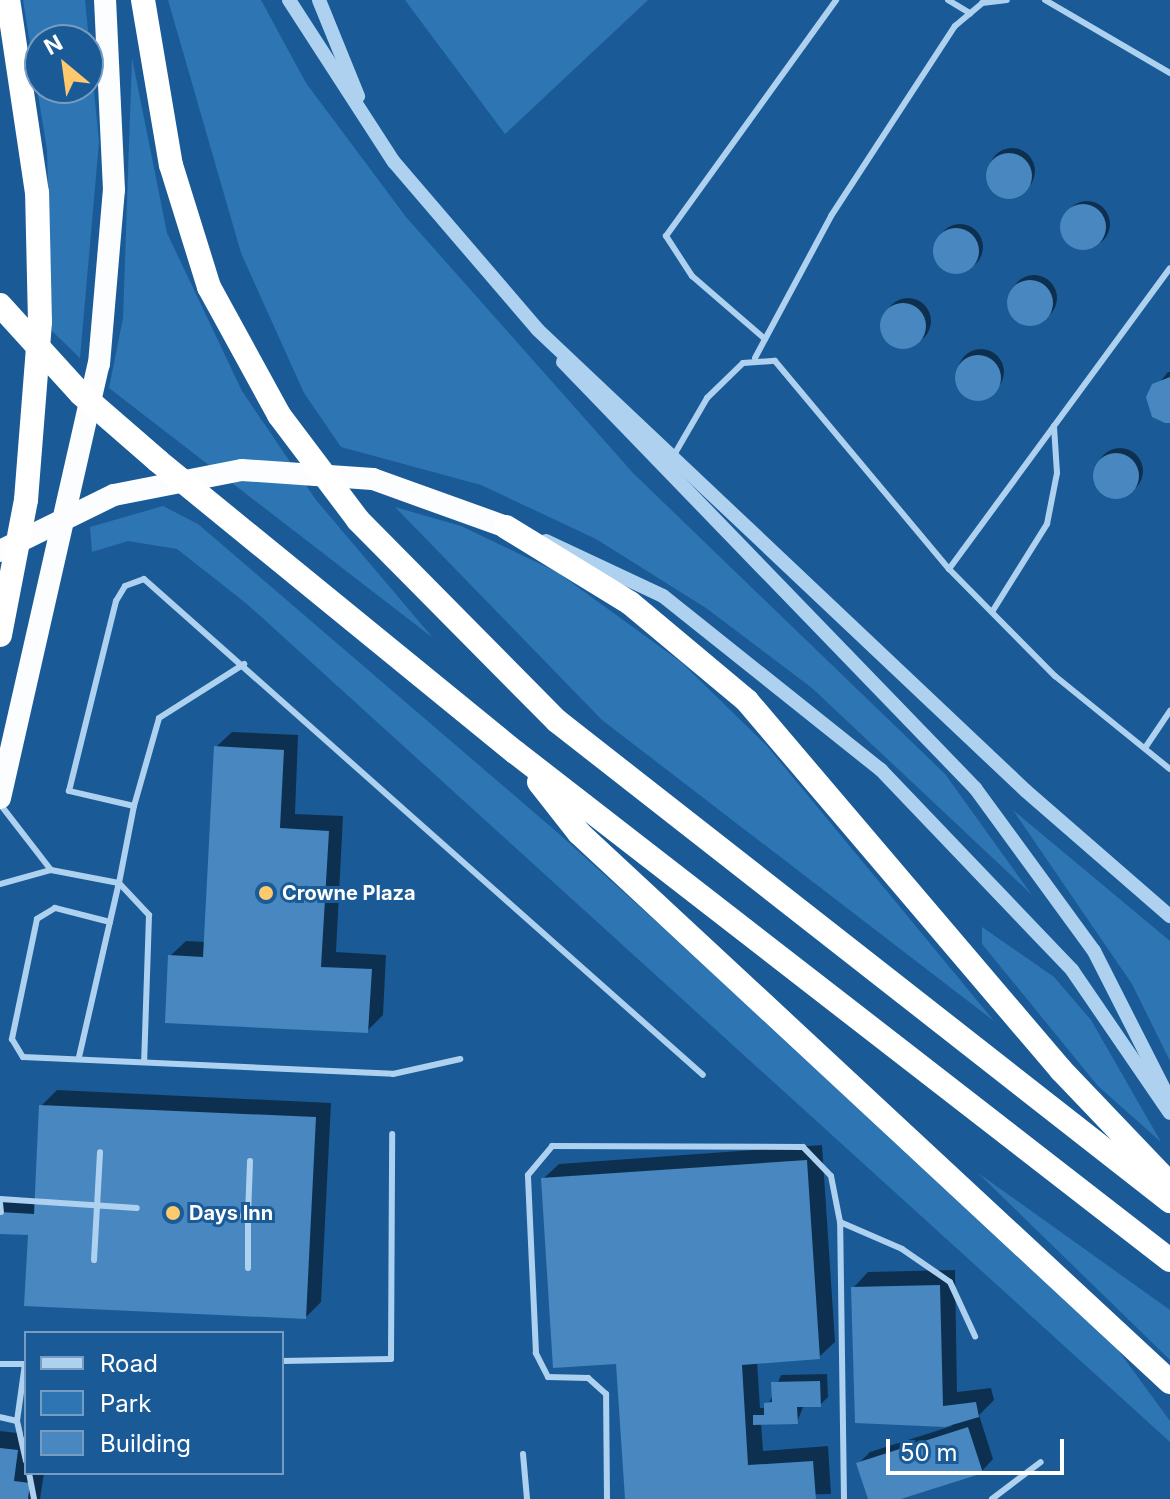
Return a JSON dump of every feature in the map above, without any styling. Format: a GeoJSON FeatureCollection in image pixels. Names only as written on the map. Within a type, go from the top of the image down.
{"type":"FeatureCollection","features":[{"type":"Feature","properties":{"kind":"highway"},"geometry":{"type":"LineString","coordinates":[[0,635],[26,500],[40,322],[37,193],[8,0]]}},
{"type":"Feature","properties":{"kind":"highway"},"geometry":{"type":"LineString","coordinates":[[0,801],[99,364],[114,190],[105,0]]}},
{"type":"Feature","properties":{"kind":"highway"},"geometry":{"type":"LineString","coordinates":[[143,0],[171,165],[209,287],[279,415],[358,520],[557,721],[1164,1190]]}},
{"type":"Feature","properties":{"kind":"highway"},"geometry":{"type":"LineString","coordinates":[[0,305],[89,402],[158,461],[515,752],[1170,1260]]}},
{"type":"Feature","properties":{"kind":"highway"},"geometry":{"type":"LineString","coordinates":[[0,551],[114,495],[242,470],[373,479],[506,527],[647,615],[779,732],[1144,1159],[1164,1190]]}},
{"type":"Feature","properties":{"kind":"highway"},"geometry":{"type":"LineString","coordinates":[[515,752],[579,833],[1170,1382]]}},
{"type":"Feature","properties":{"kind":"street"},"geometry":{"type":"LineString","coordinates":[[289,0],[370,126],[418,193],[538,330],[585,390],[975,788],[1094,951],[1170,1101]]}},
{"type":"Feature","properties":{"kind":"street"},"geometry":{"type":"LineString","coordinates":[[319,0],[370,126]]}},
{"type":"Feature","properties":{"kind":"street"},"geometry":{"type":"LineString","coordinates":[[538,330],[671,462],[1170,916]]}},
{"type":"Feature","properties":{"kind":"street"},"geometry":{"type":"LineString","coordinates":[[506,527],[663,596],[871,760],[1054,948],[1108,1016],[1170,1113]]}},
{"type":"Feature","properties":{"kind":"lane"},"geometry":{"type":"LineString","coordinates":[[765,339],[692,276],[666,236],[836,0]]}},
{"type":"Feature","properties":{"kind":"lane"},"geometry":{"type":"LineString","coordinates":[[948,0],[970,13]]}},
{"type":"Feature","properties":{"kind":"lane"},"geometry":{"type":"LineString","coordinates":[[671,462],[707,398],[755,358],[831,216],[970,13],[1007,0]]}},
{"type":"Feature","properties":{"kind":"lane"},"geometry":{"type":"LineString","coordinates":[[1045,0],[1170,73]]}},
{"type":"Feature","properties":{"kind":"lane"},"geometry":{"type":"LineString","coordinates":[[949,569],[1170,268]]}},
{"type":"Feature","properties":{"kind":"lane"},"geometry":{"type":"LineString","coordinates":[[755,358],[775,361],[949,569],[992,612],[1170,769]]}},
{"type":"Feature","properties":{"kind":"lane"},"geometry":{"type":"LineString","coordinates":[[992,612],[1047,524],[1057,473],[1054,426]]}},
{"type":"Feature","properties":{"kind":"lane"},"geometry":{"type":"LineString","coordinates":[[134,806],[69,791],[125,586],[144,579],[159,587],[703,1075]]}},
{"type":"Feature","properties":{"kind":"lane"},"geometry":{"type":"LineString","coordinates":[[79,1057],[134,806],[159,718],[244,664]]}},
{"type":"Feature","properties":{"kind":"lane"},"geometry":{"type":"LineString","coordinates":[[1145,748],[1170,711]]}},
{"type":"Feature","properties":{"kind":"lane"},"geometry":{"type":"LineString","coordinates":[[0,801],[51,870]]}},
{"type":"Feature","properties":{"kind":"lane"},"geometry":{"type":"LineString","coordinates":[[0,884],[51,870],[119,883],[149,915],[144,1062]]}},
{"type":"Feature","properties":{"kind":"lane"},"geometry":{"type":"LineString","coordinates":[[110,922],[55,908],[37,919],[14,1050],[23,1057],[79,1057],[393,1074],[460,1059]]}},
{"type":"Feature","properties":{"kind":"lane"},"geometry":{"type":"LineString","coordinates":[[284,1361],[391,1359],[392,1134]]}},
{"type":"Feature","properties":{"kind":"lane"},"geometry":{"type":"LineString","coordinates":[[607,1499],[606,1394],[588,1378],[548,1377],[536,1353],[528,1175],[552,1146],[803,1147],[831,1176],[840,1222],[844,1499]]}},
{"type":"Feature","properties":{"kind":"lane"},"geometry":{"type":"LineString","coordinates":[[94,1260],[100,1152]]}},
{"type":"Feature","properties":{"kind":"lane"},"geometry":{"type":"LineString","coordinates":[[248,1268],[250,1161]]}},
{"type":"Feature","properties":{"kind":"lane"},"geometry":{"type":"LineString","coordinates":[[1,1212],[0,1201],[137,1208]]}},
{"type":"Feature","properties":{"kind":"lane"},"geometry":{"type":"LineString","coordinates":[[200,1213],[248,1216]]}},
{"type":"Feature","properties":{"kind":"lane"},"geometry":{"type":"LineString","coordinates":[[840,1222],[902,1249],[950,1282],[975,1336]]}},
{"type":"Feature","properties":{"kind":"lane"},"geometry":{"type":"LineString","coordinates":[[0,1364],[24,1364]]}},
{"type":"Feature","properties":{"kind":"lane"},"geometry":{"type":"LineString","coordinates":[[24,1377],[17,1421],[24,1452]]}},
{"type":"Feature","properties":{"kind":"lane"},"geometry":{"type":"LineString","coordinates":[[0,1417],[17,1421]]}},
{"type":"Feature","properties":{"kind":"lane"},"geometry":{"type":"LineString","coordinates":[[523,1454],[527,1499]]}},
{"type":"Feature","properties":{"kind":"lane"},"geometry":{"type":"LineString","coordinates":[[992,1499],[1041,1462]]}},
{"type":"Feature","properties":{"kind":"lane"},"geometry":{"type":"LineString","coordinates":[[29,1475],[34,1499]]}},
{"type":"Feature","properties":{"kind":"green space"},"geometry":{"type":"Polygon","coordinates":[[[23,0],[85,0],[87,24],[27,24],[23,0]]]}},
{"type":"Feature","properties":{"kind":"green space"},"geometry":{"type":"Polygon","coordinates":[[[168,0],[261,0],[306,83],[406,217],[633,473],[945,774],[1032,895],[812,688],[706,608],[596,539],[481,485],[341,447],[304,393],[241,253],[168,0]]]}},
{"type":"Feature","properties":{"kind":"green space"},"geometry":{"type":"Polygon","coordinates":[[[405,0],[648,0],[505,134],[405,0]]]}},
{"type":"Feature","properties":{"kind":"green space"},"geometry":{"type":"Polygon","coordinates":[[[132,58],[167,233],[242,391],[316,500],[433,638],[109,388],[123,318],[132,58]]]}},
{"type":"Feature","properties":{"kind":"green space"},"geometry":{"type":"Polygon","coordinates":[[[40,104],[95,104],[99,142],[80,358],[52,331],[47,150],[40,104]]]}},
{"type":"Feature","properties":{"kind":"green space"},"geometry":{"type":"Polygon","coordinates":[[[163,506],[198,524],[558,833],[957,1193],[1118,1350],[1170,1421],[1170,1442],[247,604],[177,549],[128,541],[92,552],[90,527],[163,506]]]}},
{"type":"Feature","properties":{"kind":"green space"},"geometry":{"type":"Polygon","coordinates":[[[395,507],[461,526],[557,572],[681,662],[767,746],[994,1021],[602,720],[395,507]]]}},
{"type":"Feature","properties":{"kind":"green space"},"geometry":{"type":"Polygon","coordinates":[[[1013,810],[1170,941],[1170,1061],[1132,984],[1013,810]]]}},
{"type":"Feature","properties":{"kind":"green space"},"geometry":{"type":"Polygon","coordinates":[[[982,927],[1054,977],[1091,1020],[1161,1142],[1098,1086],[982,944],[982,927]]]}},
{"type":"Feature","properties":{"kind":"green space"},"geometry":{"type":"Polygon","coordinates":[[[978,1173],[1170,1310],[1170,1360],[1167,1357],[978,1173]]]}},
{"type":"Feature","properties":{"kind":"building"},"geometry":{"type":"Polygon","coordinates":[[[1009,153],[1026,159],[1032,176],[1026,193],[1009,199],[992,193],[986,176],[992,159],[1009,153]]]}},
{"type":"Feature","properties":{"kind":"building"},"geometry":{"type":"Polygon","coordinates":[[[1083,204],[1092,205],[1099,211],[1105,218],[1105,236],[1099,243],[1092,249],[1083,250],[1074,249],[1067,243],[1061,236],[1060,227],[1061,218],[1067,211],[1074,205],[1083,204]]]}},
{"type":"Feature","properties":{"kind":"building"},"geometry":{"type":"Polygon","coordinates":[[[956,228],[965,229],[972,235],[978,242],[978,260],[972,267],[965,273],[956,274],[947,273],[940,267],[934,260],[933,251],[934,242],[940,235],[947,229],[956,228]]]}},
{"type":"Feature","properties":{"kind":"building"},"geometry":{"type":"Polygon","coordinates":[[[1030,280],[1039,281],[1046,287],[1052,294],[1052,312],[1046,319],[1039,325],[1030,326],[1021,325],[1014,319],[1008,312],[1007,303],[1008,294],[1014,287],[1021,281],[1030,280]]]}},
{"type":"Feature","properties":{"kind":"building"},"geometry":{"type":"Polygon","coordinates":[[[903,303],[920,309],[926,326],[920,343],[903,349],[886,343],[880,326],[886,309],[903,303]]]}},
{"type":"Feature","properties":{"kind":"building"},"geometry":{"type":"Polygon","coordinates":[[[978,355],[995,361],[1001,378],[995,395],[978,401],[961,395],[955,378],[961,361],[978,355]]]}},
{"type":"Feature","properties":{"kind":"building"},"geometry":{"type":"Polygon","coordinates":[[[1170,377],[1170,423],[1165,423],[1152,417],[1146,397],[1152,384],[1170,377]]]}},
{"type":"Feature","properties":{"kind":"building"},"geometry":{"type":"Polygon","coordinates":[[[1116,453],[1125,454],[1132,460],[1138,467],[1138,485],[1132,492],[1125,498],[1116,499],[1107,498],[1100,492],[1094,485],[1093,476],[1094,467],[1100,460],[1107,454],[1116,453]]]}},
{"type":"Feature","properties":{"kind":"building","name":"Crowne Plaza"},"geometry":{"type":"Polygon","coordinates":[[[214,746],[284,750],[280,828],[329,831],[321,967],[372,969],[368,1033],[165,1023],[168,955],[203,957],[214,746]]]}},
{"type":"Feature","properties":{"kind":"building","name":"Days Inn"},"geometry":{"type":"Polygon","coordinates":[[[39,1105],[316,1117],[306,1319],[24,1306],[28,1235],[0,1234],[0,1212],[34,1214],[39,1105]]]}},
{"type":"Feature","properties":{"kind":"building"},"geometry":{"type":"Polygon","coordinates":[[[807,1160],[820,1359],[742,1365],[748,1465],[813,1461],[816,1499],[625,1499],[616,1364],[553,1368],[541,1178],[807,1160]]]}},
{"type":"Feature","properties":{"kind":"building"},"geometry":{"type":"Polygon","coordinates":[[[940,1285],[943,1406],[976,1402],[979,1417],[945,1427],[855,1423],[851,1287],[940,1285]]]}},
{"type":"Feature","properties":{"kind":"building"},"geometry":{"type":"Polygon","coordinates":[[[820,1381],[821,1407],[797,1407],[798,1424],[753,1425],[753,1415],[764,1415],[764,1403],[772,1402],[771,1382],[820,1381]]]}},
{"type":"Feature","properties":{"kind":"building"},"geometry":{"type":"Polygon","coordinates":[[[968,1427],[983,1473],[901,1499],[868,1499],[856,1463],[968,1427]]]}},
{"type":"Feature","properties":{"kind":"building"},"geometry":{"type":"Polygon","coordinates":[[[0,1448],[18,1450],[14,1481],[30,1483],[28,1499],[0,1499],[0,1448]]]}},
{"type":"Feature","properties":{"kind":"place","name":"Crowne Plaza"},"geometry":{"type":"Point","coordinates":[266,893]}},
{"type":"Feature","properties":{"kind":"place","name":"Days Inn"},"geometry":{"type":"Point","coordinates":[173,1213]}}]}
